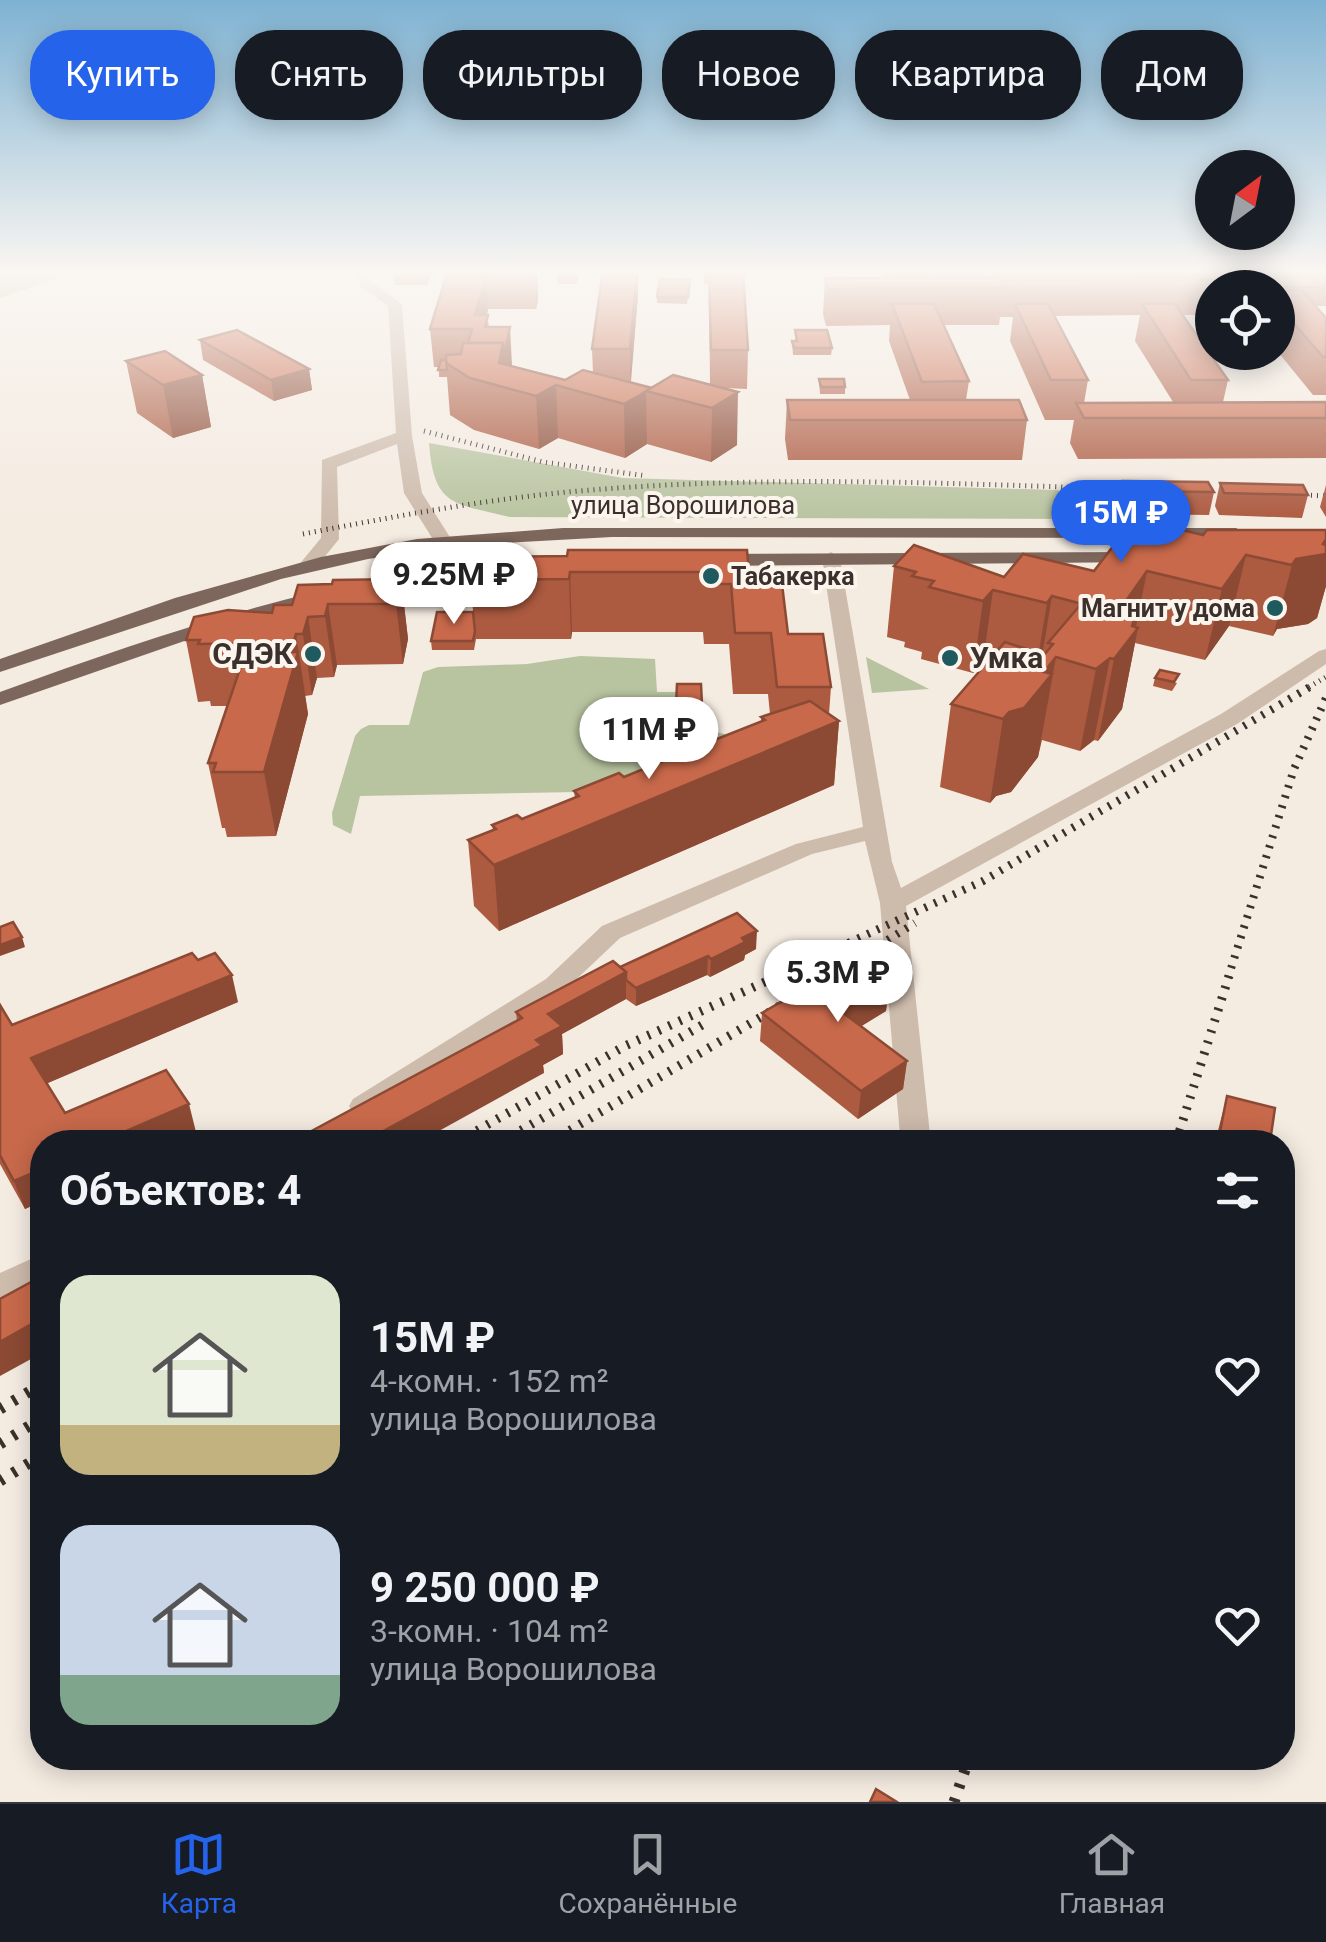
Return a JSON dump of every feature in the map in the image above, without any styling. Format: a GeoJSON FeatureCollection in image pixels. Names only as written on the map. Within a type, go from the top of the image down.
{"type":"FeatureCollection","features":[{"type":"Feature","properties":{"kind":"main road","name":"улица Ворошилова"},"geometry":{"type":"LineString","coordinates":[[0,666],[184,600],[306,566],[442,541],[680,532],[1248,533]]}},
{"type":"Feature","properties":{"kind":"main road","name":"улица Ворошилова"},"geometry":{"type":"LineString","coordinates":[[700,560],[1155,558]]}},
{"type":"Feature","properties":{"kind":"main road"},"geometry":{"type":"LineString","coordinates":[[0,699],[254,610],[389,579],[532,565]]}},
{"type":"Feature","properties":{"kind":"street"},"geometry":{"type":"LineString","coordinates":[[398,354],[413,493],[461,569]]}},
{"type":"Feature","properties":{"kind":"street"},"geometry":{"type":"LineString","coordinates":[[306,566],[330,539],[328,464],[404,436]]}},
{"type":"Feature","properties":{"kind":"street"},"geometry":{"type":"LineString","coordinates":[[831,558],[880,862],[894,903],[915,1130]]}},
{"type":"Feature","properties":{"kind":"street"},"geometry":{"type":"LineString","coordinates":[[894,903],[1229,720],[1326,655]]}},
{"type":"Feature","properties":{"kind":"street"},"geometry":{"type":"LineString","coordinates":[[342,1118],[555,985],[611,932],[804,849],[877,831]]}},
{"type":"Feature","properties":{"kind":"street"},"geometry":{"type":"LineString","coordinates":[[0,1288],[30,1273]]}},
{"type":"Feature","properties":{"kind":"green space"},"geometry":{"type":"Polygon","coordinates":[[[429,443],[623,478],[1058,490],[1086,519],[510,517],[450,499],[436,480],[429,443]]]}},
{"type":"Feature","properties":{"kind":"green space"},"geometry":{"type":"Polygon","coordinates":[[[580,656],[655,659],[657,692],[677,692],[678,725],[725,734],[735,756],[634,791],[360,796],[351,834],[333,825],[332,813],[355,736],[369,725],[409,725],[423,672],[438,667],[527,664],[580,656]]]}},
{"type":"Feature","properties":{"kind":"green space"},"geometry":{"type":"Polygon","coordinates":[[[866,657],[929,689],[872,693],[866,657]]]}},
{"type":"Feature","properties":{"kind":"building"},"geometry":{"type":"Polygon","coordinates":[[[170,354],[202,375],[163,385],[126,361],[170,354]]]}},
{"type":"Feature","properties":{"kind":"building"},"geometry":{"type":"Polygon","coordinates":[[[225,354],[281,354],[309,369],[271,380],[225,354]]]}},
{"type":"Feature","properties":{"kind":"building"},"geometry":{"type":"Polygon","coordinates":[[[501,354],[499,363],[565,380],[583,370],[652,388],[624,404],[556,385],[536,396],[470,378],[446,363],[446,355],[501,354]]]}},
{"type":"Feature","properties":{"kind":"building"},"geometry":{"type":"Polygon","coordinates":[[[911,354],[957,354],[969,381],[922,382],[911,354]]]}},
{"type":"Feature","properties":{"kind":"building"},"geometry":{"type":"Polygon","coordinates":[[[1039,354],[1074,354],[1088,380],[1051,380],[1039,354]]]}},
{"type":"Feature","properties":{"kind":"building"},"geometry":{"type":"Polygon","coordinates":[[[1174,354],[1195,354],[1195,370],[1221,370],[1228,380],[1191,380],[1174,354]]]}},
{"type":"Feature","properties":{"kind":"building"},"geometry":{"type":"Polygon","coordinates":[[[441,360],[446,360],[447,370],[438,370],[441,360]]]}},
{"type":"Feature","properties":{"kind":"building"},"geometry":{"type":"Polygon","coordinates":[[[673,375],[738,392],[712,408],[646,391],[673,375]]]}},
{"type":"Feature","properties":{"kind":"building"},"geometry":{"type":"Polygon","coordinates":[[[819,379],[844,379],[845,387],[821,387],[819,379]]]}},
{"type":"Feature","properties":{"kind":"building"},"geometry":{"type":"Polygon","coordinates":[[[787,400],[1019,400],[1027,420],[790,420],[787,400]]]}},
{"type":"Feature","properties":{"kind":"building"},"geometry":{"type":"Polygon","coordinates":[[[1326,402],[1326,418],[1084,418],[1076,403],[1326,402]]]}},
{"type":"Feature","properties":{"kind":"building"},"geometry":{"type":"Polygon","coordinates":[[[1123,481],[1208,482],[1214,492],[1127,491],[1123,481]]]}},
{"type":"Feature","properties":{"kind":"building"},"geometry":{"type":"Polygon","coordinates":[[[1220,483],[1303,485],[1308,495],[1224,493],[1220,483]]]}},
{"type":"Feature","properties":{"kind":"building"},"geometry":{"type":"Polygon","coordinates":[[[1174,528],[1203,535],[1207,530],[1326,530],[1326,554],[1296,559],[1292,565],[1246,555],[1222,589],[1147,571],[1121,608],[1092,598],[1086,605],[1052,596],[1047,603],[993,590],[983,601],[929,587],[934,581],[912,576],[916,572],[894,566],[914,545],[1004,577],[1023,554],[1094,571],[1124,532],[1150,534],[1154,529],[1174,528]]]}},
{"type":"Feature","properties":{"kind":"building"},"geometry":{"type":"Polygon","coordinates":[[[568,550],[747,550],[750,584],[782,584],[788,634],[823,634],[831,687],[777,687],[771,633],[735,633],[731,584],[705,584],[704,572],[570,572],[569,579],[471,580],[475,557],[567,556],[568,550]]]}},
{"type":"Feature","properties":{"kind":"building"},"geometry":{"type":"Polygon","coordinates":[[[401,579],[396,604],[328,604],[325,616],[308,617],[303,634],[296,634],[290,652],[298,652],[264,772],[213,772],[216,763],[208,763],[244,657],[253,657],[257,643],[198,644],[200,640],[186,640],[194,617],[228,610],[272,613],[274,605],[292,605],[298,585],[401,579]]]}},
{"type":"Feature","properties":{"kind":"building"},"geometry":{"type":"Polygon","coordinates":[[[1092,598],[1136,613],[1132,626],[1138,628],[1114,659],[1096,669],[1056,657],[1044,672],[1052,674],[1024,708],[1009,712],[1003,719],[951,704],[1005,642],[1044,655],[1053,644],[1048,643],[1081,604],[1086,605],[1092,598]]]}},
{"type":"Feature","properties":{"kind":"building"},"geometry":{"type":"Polygon","coordinates":[[[437,612],[473,612],[473,641],[431,641],[437,612]]]}},
{"type":"Feature","properties":{"kind":"building"},"geometry":{"type":"Polygon","coordinates":[[[1160,670],[1179,674],[1174,682],[1155,678],[1160,670]]]}},
{"type":"Feature","properties":{"kind":"building"},"geometry":{"type":"Polygon","coordinates":[[[677,684],[701,684],[702,705],[676,705],[677,684]]]}},
{"type":"Feature","properties":{"kind":"building"},"geometry":{"type":"Polygon","coordinates":[[[810,701],[839,721],[494,865],[468,840],[517,815],[522,819],[579,796],[574,791],[619,773],[624,777],[673,757],[668,753],[712,735],[717,739],[765,720],[761,717],[810,701]]]}},
{"type":"Feature","properties":{"kind":"building"},"geometry":{"type":"Polygon","coordinates":[[[737,913],[757,931],[742,938],[745,942],[636,988],[626,980],[626,972],[620,967],[737,913]]]}},
{"type":"Feature","properties":{"kind":"building"},"geometry":{"type":"Polygon","coordinates":[[[13,922],[22,937],[0,945],[0,927],[13,922]]]}},
{"type":"Feature","properties":{"kind":"building"},"geometry":{"type":"Polygon","coordinates":[[[192,953],[198,960],[215,953],[232,975],[31,1058],[65,1113],[166,1070],[189,1104],[129,1130],[30,1130],[30,1174],[14,1181],[0,1155],[0,1005],[12,1025],[192,953]]]}},
{"type":"Feature","properties":{"kind":"building"},"geometry":{"type":"Polygon","coordinates":[[[855,959],[889,984],[842,1012],[907,1061],[861,1091],[762,1013],[855,959]]]}},
{"type":"Feature","properties":{"kind":"building"},"geometry":{"type":"Polygon","coordinates":[[[613,961],[626,972],[548,1014],[562,1026],[536,1040],[542,1045],[385,1130],[313,1130],[522,1018],[516,1012],[613,961]]]}},
{"type":"Feature","properties":{"kind":"building"},"geometry":{"type":"Polygon","coordinates":[[[1227,1096],[1275,1108],[1272,1130],[1220,1130],[1227,1096]]]}},
{"type":"Feature","properties":{"kind":"building"},"geometry":{"type":"Polygon","coordinates":[[[30,1283],[30,1325],[0,1342],[0,1299],[30,1283]]]}},
{"type":"Feature","properties":{"kind":"building"},"geometry":{"type":"Polygon","coordinates":[[[876,1789],[897,1802],[870,1802],[876,1789]]]}},
{"type":"Feature","properties":{"kind":"railway"},"geometry":{"type":"LineString","coordinates":[[424,431],[543,462],[647,476]]}},
{"type":"Feature","properties":{"kind":"railway"},"geometry":{"type":"LineString","coordinates":[[303,534],[490,501],[672,485],[878,482],[1151,490]]}},
{"type":"Feature","properties":{"kind":"railway"},"geometry":{"type":"LineString","coordinates":[[1281,494],[1326,496]]}},
{"type":"Feature","properties":{"kind":"railway"},"geometry":{"type":"LineString","coordinates":[[1309,687],[1326,677]]}},
{"type":"Feature","properties":{"kind":"railway"},"geometry":{"type":"LineString","coordinates":[[772,978],[983,881],[1313,685]]}},
{"type":"Feature","properties":{"kind":"railway"},"geometry":{"type":"LineString","coordinates":[[1228,978],[1294,769],[1326,698]]}},
{"type":"Feature","properties":{"kind":"railway"},"geometry":{"type":"LineString","coordinates":[[834,973],[915,923]]}},
{"type":"Feature","properties":{"kind":"railway"},"geometry":{"type":"LineString","coordinates":[[478,1130],[625,1046],[778,976]]}},
{"type":"Feature","properties":{"kind":"railway"},"geometry":{"type":"LineString","coordinates":[[1180,1130],[1229,976]]}},
{"type":"Feature","properties":{"kind":"railway"},"geometry":{"type":"LineString","coordinates":[[570,1130],[783,1004]]}},
{"type":"Feature","properties":{"kind":"railway"},"geometry":{"type":"LineString","coordinates":[[522,1130],[702,1025]]}},
{"type":"Feature","properties":{"kind":"railway"},"geometry":{"type":"LineString","coordinates":[[0,1409],[30,1391]]}},
{"type":"Feature","properties":{"kind":"railway"},"geometry":{"type":"LineString","coordinates":[[0,1444],[30,1425]]}},
{"type":"Feature","properties":{"kind":"railway"},"geometry":{"type":"LineString","coordinates":[[0,1481],[30,1462]]}},
{"type":"Feature","properties":{"kind":"railway"},"geometry":{"type":"LineString","coordinates":[[954,1802],[965,1770]]}},
{"type":"Feature","properties":{"kind":"place","name":"Табакерка"},"geometry":{"type":"Point","coordinates":[711,576]}},
{"type":"Feature","properties":{"kind":"place","name":"Магнит у дома"},"geometry":{"type":"Point","coordinates":[1275,608]}},
{"type":"Feature","properties":{"kind":"place","name":"СДЭК"},"geometry":{"type":"Point","coordinates":[313,654]}},
{"type":"Feature","properties":{"kind":"place","name":"Умка"},"geometry":{"type":"Point","coordinates":[950,658]}}]}
